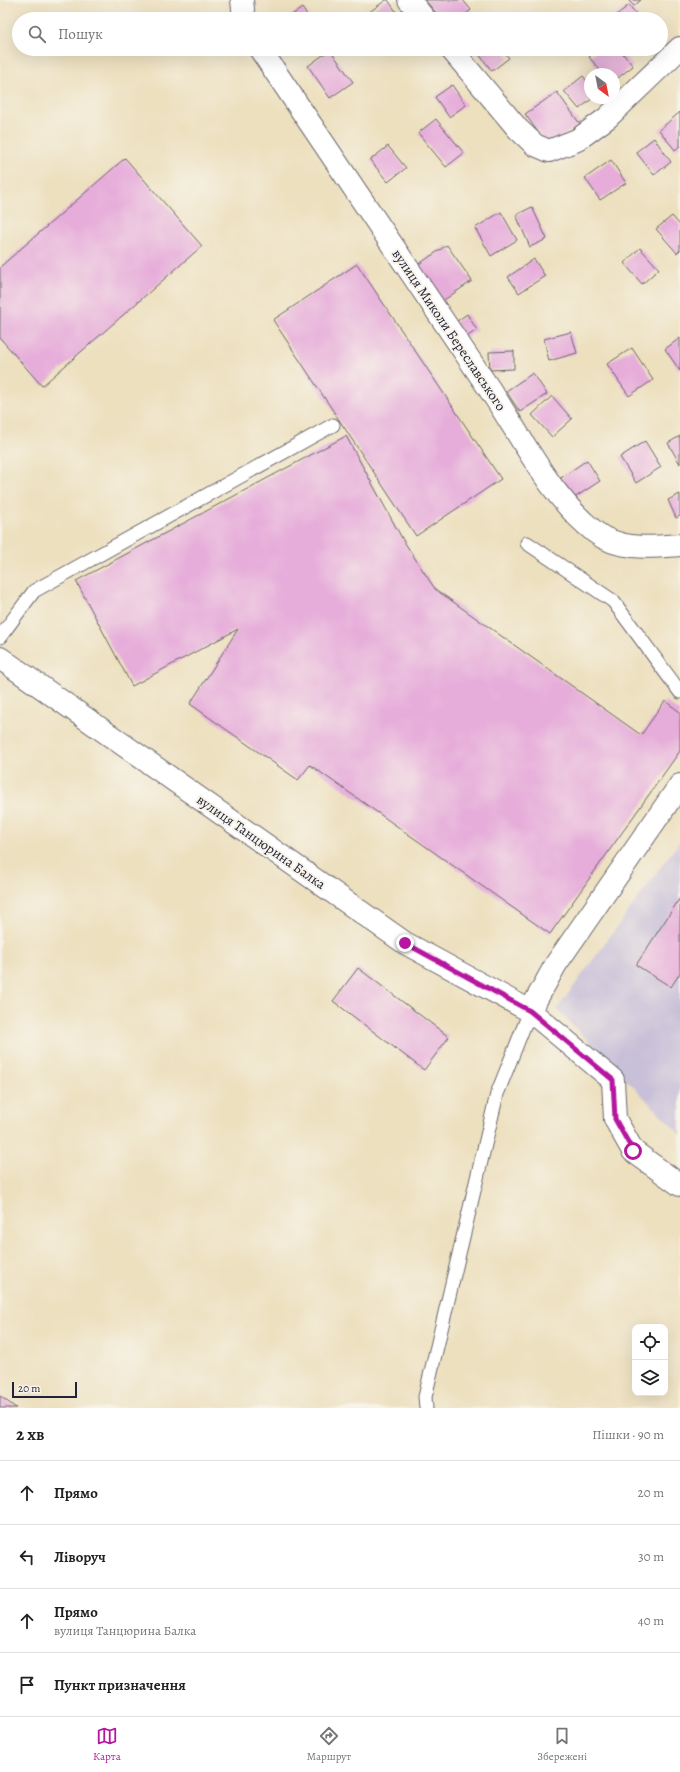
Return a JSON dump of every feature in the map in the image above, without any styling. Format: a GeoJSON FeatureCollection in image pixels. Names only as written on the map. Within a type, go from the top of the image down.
{"type":"FeatureCollection","features":[{"type":"Feature","properties":{"kind":"street"},"geometry":{"type":"LineString","coordinates":[[242,0],[243,12]]}},
{"type":"Feature","properties":{"kind":"street"},"geometry":{"type":"LineString","coordinates":[[409,0],[419,12]]}},
{"type":"Feature","properties":{"kind":"street"},"geometry":{"type":"LineString","coordinates":[[456,56],[518,129],[535,145],[549,151],[577,140],[607,118],[680,48]]}},
{"type":"Feature","properties":{"kind":"street","name":"вулиця Миколи Береславського"},"geometry":{"type":"LineString","coordinates":[[265,56],[504,411],[557,495],[595,533],[618,543],[643,548],[680,545]]}},
{"type":"Feature","properties":{"kind":"street","name":"вулиця Танцюрина Балка"},"geometry":{"type":"LineString","coordinates":[[0,658],[405,943],[530,1011],[613,1080],[615,1119],[633,1151],[680,1185]]}},
{"type":"Feature","properties":{"kind":"street"},"geometry":{"type":"LineString","coordinates":[[530,1011],[556,964],[680,785]]}},
{"type":"Feature","properties":{"kind":"lane"},"geometry":{"type":"LineString","coordinates":[[0,637],[34,591],[333,425]]}},
{"type":"Feature","properties":{"kind":"lane"},"geometry":{"type":"LineString","coordinates":[[527,543],[613,601],[680,692]]}},
{"type":"Feature","properties":{"kind":"lane"},"geometry":{"type":"LineString","coordinates":[[426,1408],[425,1397],[497,1094],[530,1011]]}},
{"type":"Feature","properties":{"kind":"shaded area"},"geometry":{"type":"Polygon","coordinates":[[[680,841],[680,1134],[557,1009],[680,841]]]}},
{"type":"Feature","properties":{"kind":"building"},"geometry":{"type":"Polygon","coordinates":[[[388,0],[396,12],[369,12],[388,0]]]}},
{"type":"Feature","properties":{"kind":"building"},"geometry":{"type":"Polygon","coordinates":[[[425,0],[463,0],[471,10],[469,12],[435,12],[425,0]]]}},
{"type":"Feature","properties":{"kind":"building"},"geometry":{"type":"Polygon","coordinates":[[[628,0],[641,0],[634,6],[628,0]]]}},
{"type":"Feature","properties":{"kind":"building"},"geometry":{"type":"Polygon","coordinates":[[[629,5],[634,12],[620,12],[629,5]]]}},
{"type":"Feature","properties":{"kind":"building"},"geometry":{"type":"Polygon","coordinates":[[[302,8],[305,12],[296,12],[302,8]]]}},
{"type":"Feature","properties":{"kind":"building"},"geometry":{"type":"Polygon","coordinates":[[[322,56],[334,56],[353,82],[330,98],[308,66],[322,56]]]}},
{"type":"Feature","properties":{"kind":"building"},"geometry":{"type":"Polygon","coordinates":[[[480,56],[507,56],[509,58],[492,71],[480,56]]]}},
{"type":"Feature","properties":{"kind":"building"},"geometry":{"type":"Polygon","coordinates":[[[590,56],[625,56],[633,66],[620,76],[620,68],[598,68],[589,57],[590,56]]]}},
{"type":"Feature","properties":{"kind":"building"},"geometry":{"type":"Polygon","coordinates":[[[583,76],[584,104],[585,104],[579,109],[564,91],[583,76]]]}},
{"type":"Feature","properties":{"kind":"building"},"geometry":{"type":"Polygon","coordinates":[[[452,85],[466,105],[449,117],[435,97],[452,85]]]}},
{"type":"Feature","properties":{"kind":"building"},"geometry":{"type":"Polygon","coordinates":[[[557,92],[580,124],[548,146],[525,114],[557,92]]]}},
{"type":"Feature","properties":{"kind":"building"},"geometry":{"type":"Polygon","coordinates":[[[680,112],[680,146],[675,150],[659,130],[680,112]]]}},
{"type":"Feature","properties":{"kind":"building"},"geometry":{"type":"Polygon","coordinates":[[[436,119],[464,153],[446,167],[418,133],[436,119]]]}},
{"type":"Feature","properties":{"kind":"building"},"geometry":{"type":"Polygon","coordinates":[[[654,138],[671,162],[654,175],[636,152],[654,138]]]}},
{"type":"Feature","properties":{"kind":"building"},"geometry":{"type":"Polygon","coordinates":[[[388,146],[406,168],[388,182],[370,160],[388,146]]]}},
{"type":"Feature","properties":{"kind":"building"},"geometry":{"type":"Polygon","coordinates":[[[125,158],[202,246],[42,386],[0,338],[0,267],[125,158]]]}},
{"type":"Feature","properties":{"kind":"building"},"geometry":{"type":"Polygon","coordinates":[[[611,160],[626,183],[600,200],[585,178],[611,160]]]}},
{"type":"Feature","properties":{"kind":"building"},"geometry":{"type":"Polygon","coordinates":[[[532,207],[547,239],[530,247],[516,215],[532,207]]]}},
{"type":"Feature","properties":{"kind":"building"},"geometry":{"type":"Polygon","coordinates":[[[501,212],[517,240],[491,256],[475,228],[501,212]]]}},
{"type":"Feature","properties":{"kind":"building"},"geometry":{"type":"Polygon","coordinates":[[[672,216],[680,225],[680,250],[677,253],[656,229],[672,216]]]}},
{"type":"Feature","properties":{"kind":"building"},"geometry":{"type":"Polygon","coordinates":[[[447,245],[472,281],[441,302],[416,266],[447,245]]]}},
{"type":"Feature","properties":{"kind":"building"},"geometry":{"type":"Polygon","coordinates":[[[640,248],[659,269],[642,284],[624,263],[640,248]]]}},
{"type":"Feature","properties":{"kind":"building"},"geometry":{"type":"Polygon","coordinates":[[[534,259],[545,276],[519,293],[508,277],[534,259]]]}},
{"type":"Feature","properties":{"kind":"building"},"geometry":{"type":"Polygon","coordinates":[[[357,264],[501,479],[416,536],[273,320],[357,264]]]}},
{"type":"Feature","properties":{"kind":"building"},"geometry":{"type":"Polygon","coordinates":[[[467,314],[477,330],[463,339],[453,324],[467,314]]]}},
{"type":"Feature","properties":{"kind":"building"},"geometry":{"type":"Polygon","coordinates":[[[571,332],[577,353],[549,361],[544,339],[571,332]]]}},
{"type":"Feature","properties":{"kind":"building"},"geometry":{"type":"Polygon","coordinates":[[[680,338],[680,371],[665,349],[680,338]]]}},
{"type":"Feature","properties":{"kind":"building"},"geometry":{"type":"Polygon","coordinates":[[[632,348],[653,380],[629,396],[607,364],[632,348]]]}},
{"type":"Feature","properties":{"kind":"building"},"geometry":{"type":"Polygon","coordinates":[[[514,351],[514,369],[490,370],[489,352],[514,351]]]}},
{"type":"Feature","properties":{"kind":"building"},"geometry":{"type":"Polygon","coordinates":[[[533,373],[547,394],[520,412],[506,391],[533,373]]]}},
{"type":"Feature","properties":{"kind":"building"},"geometry":{"type":"Polygon","coordinates":[[[552,396],[572,419],[552,437],[532,415],[552,396]]]}},
{"type":"Feature","properties":{"kind":"building"},"geometry":{"type":"Polygon","coordinates":[[[346,436],[403,540],[435,589],[641,735],[665,701],[680,712],[680,751],[550,934],[310,765],[298,780],[190,704],[238,629],[132,686],[76,581],[346,436]]]}},
{"type":"Feature","properties":{"kind":"building"},"geometry":{"type":"Polygon","coordinates":[[[680,436],[680,464],[668,443],[680,436]]]}},
{"type":"Feature","properties":{"kind":"building"},"geometry":{"type":"Polygon","coordinates":[[[645,441],[661,467],[636,483],[620,457],[645,441]]]}},
{"type":"Feature","properties":{"kind":"building"},"geometry":{"type":"Polygon","coordinates":[[[587,460],[600,481],[571,500],[558,480],[587,460]]]}},
{"type":"Feature","properties":{"kind":"building"},"geometry":{"type":"Polygon","coordinates":[[[680,494],[680,516],[676,518],[668,500],[680,494]]]}},
{"type":"Feature","properties":{"kind":"building"},"geometry":{"type":"Polygon","coordinates":[[[680,898],[680,973],[671,987],[636,965],[680,898]]]}},
{"type":"Feature","properties":{"kind":"building"},"geometry":{"type":"Polygon","coordinates":[[[358,968],[449,1037],[424,1070],[333,1001],[358,968]]]}},
{"type":"Feature","properties":{"kind":"building"},"geometry":{"type":"Polygon","coordinates":[[[0,1396],[16,1408],[0,1408],[0,1396]]]}},
{"type":"Feature","properties":{"kind":"route"},"geometry":{"type":"LineString","coordinates":[[405,943],[530,1011],[613,1080],[615,1119],[633,1151]]}}]}
